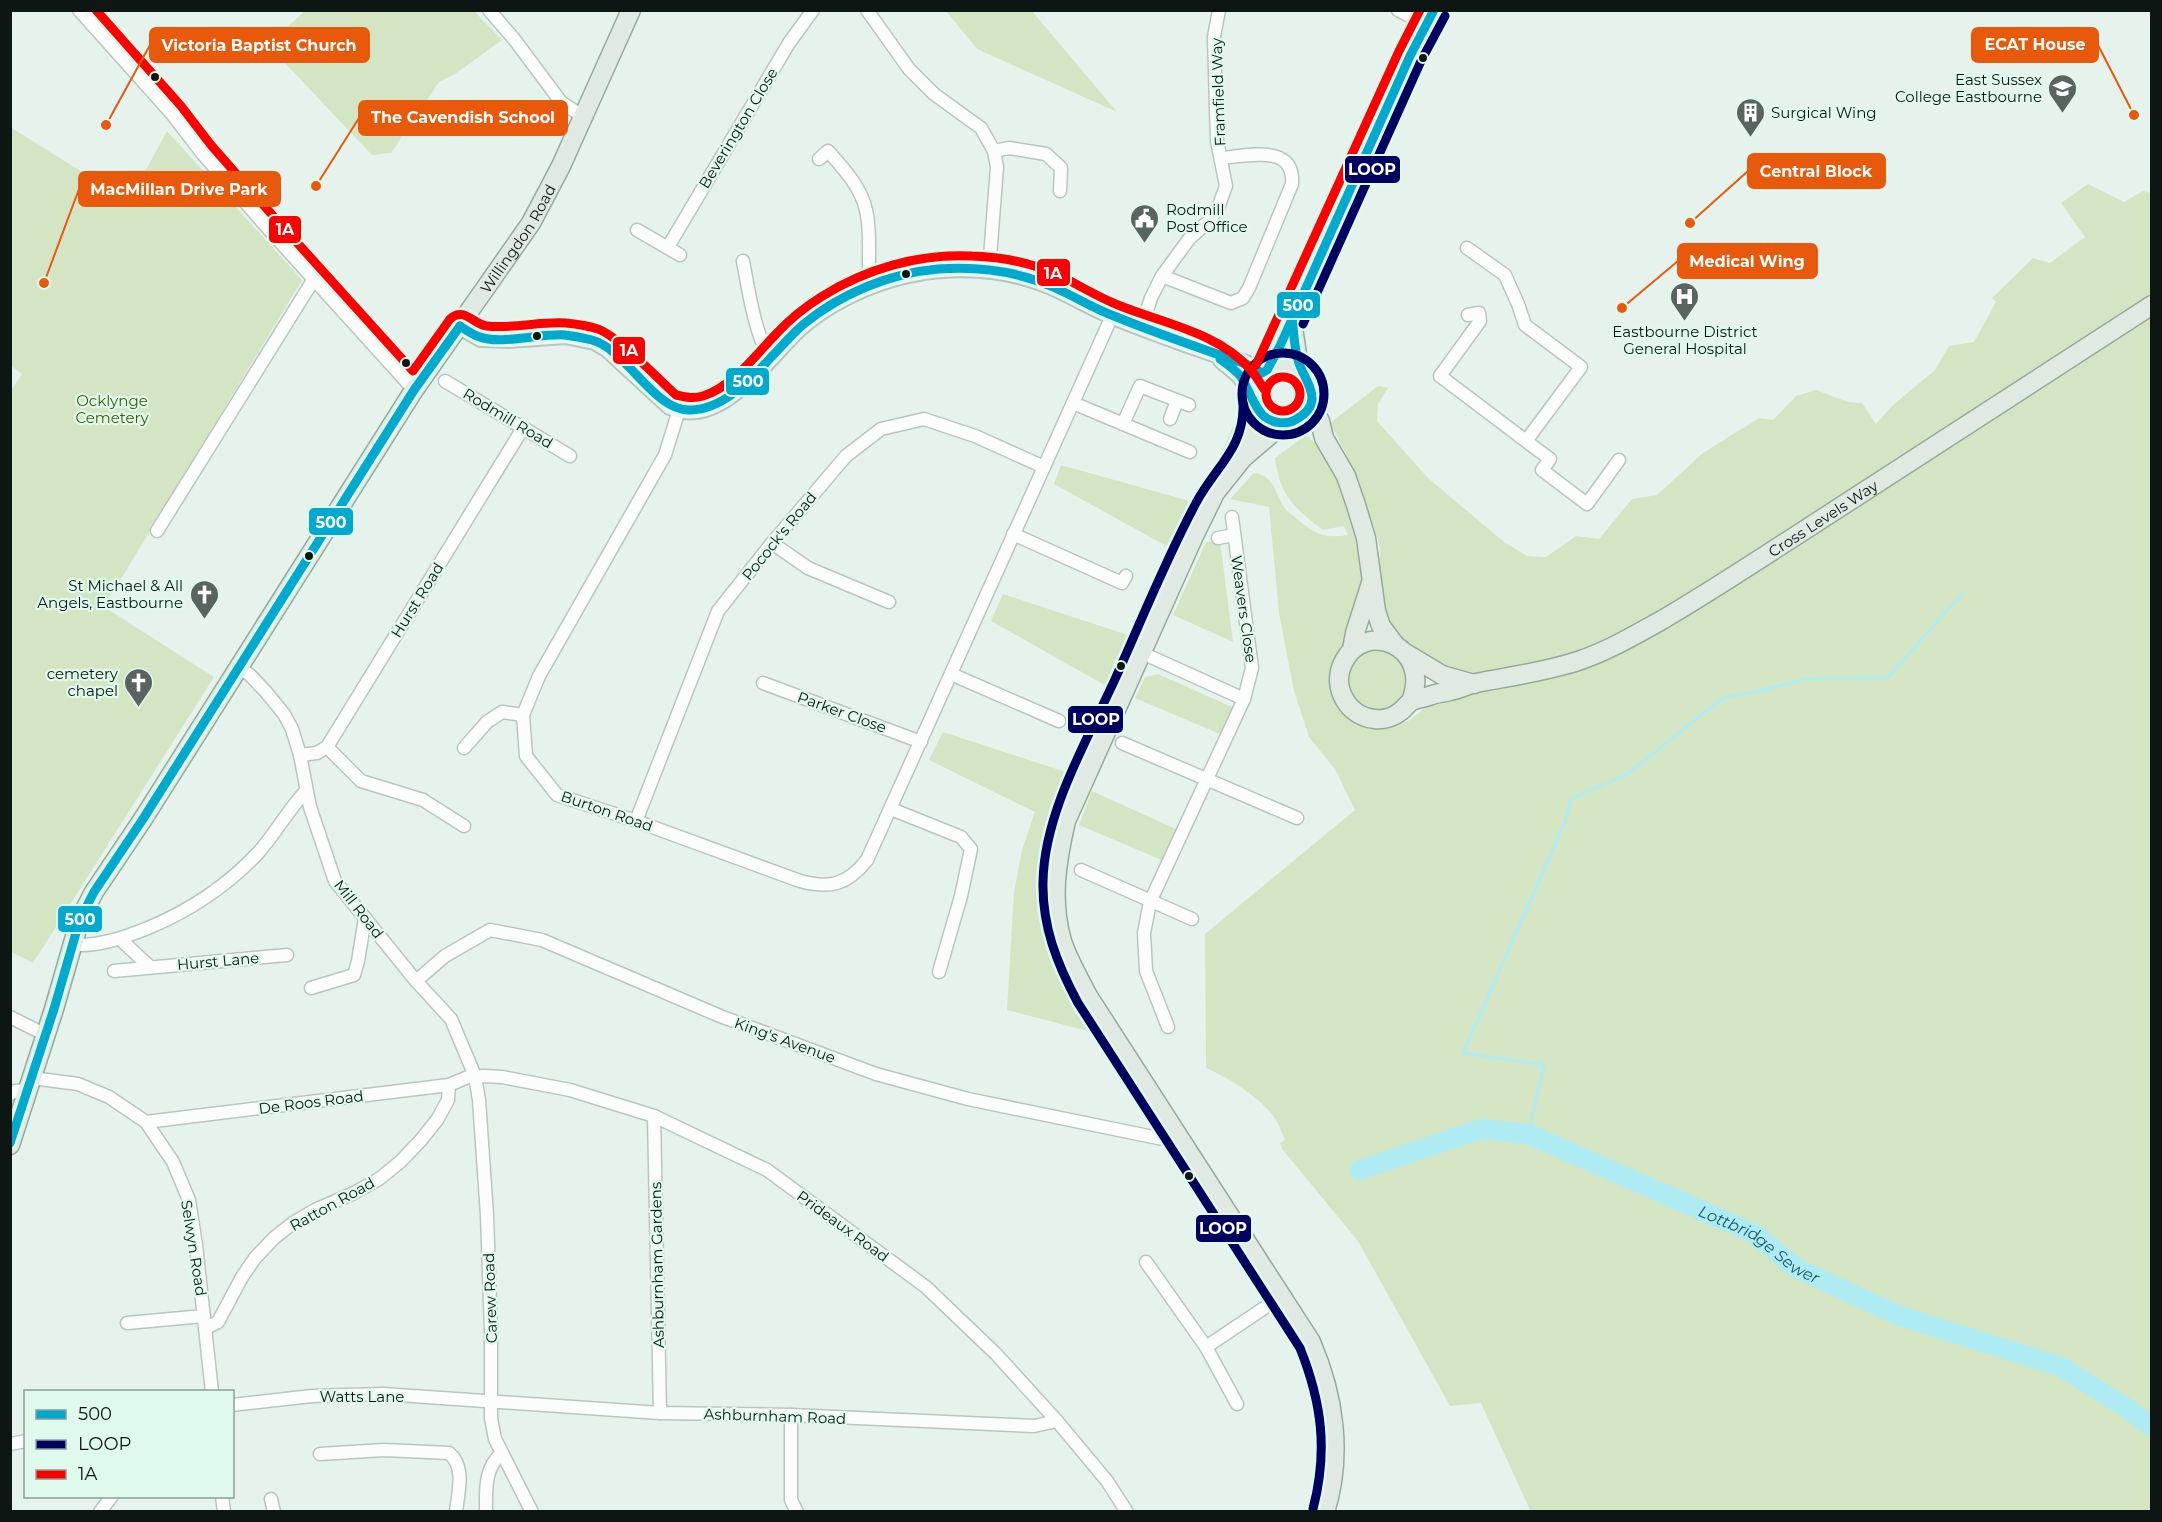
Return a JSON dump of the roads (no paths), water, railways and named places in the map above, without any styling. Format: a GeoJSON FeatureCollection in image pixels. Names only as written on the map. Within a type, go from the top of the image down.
{"type":"FeatureCollection","features":[{"type":"Feature","properties":{"kind":"main road","name":"Willingdon Road"},"geometry":{"type":"LineString","coordinates":[[10,1145],[23,1087],[46,1035],[80,919],[94,892],[414,390],[531,223],[561,166],[630,10]]}},
{"type":"Feature","properties":{"kind":"main road"},"geometry":{"type":"LineString","coordinates":[[1243,458],[1254,429],[1254,387],[1292,319],[1369,146],[1430,18]]}},
{"type":"Feature","properties":{"kind":"main road","name":"Cross Levels Way"},"geometry":{"type":"LineString","coordinates":[[1411,701],[1474,684],[1534,673],[1580,660],[1620,644],[1709,592],[2151,305]]}},
{"type":"Feature","properties":{"kind":"main road"},"geometry":{"type":"LineString","coordinates":[[1292,319],[1296,354],[1302,372],[1311,386],[1310,404],[1298,419],[1287,423],[1243,458],[1207,508],[1140,652],[1066,821],[1056,869],[1055,906],[1062,941],[1084,987],[1311,1342],[1323,1370],[1335,1433],[1334,1467],[1325,1512]]}},
{"type":"Feature","properties":{"kind":"main road"},"geometry":{"type":"LineString","coordinates":[[1264,371],[1282,365],[1302,372]]}},
{"type":"Feature","properties":{"kind":"main road"},"geometry":{"type":"LineString","coordinates":[[1254,399],[1263,416],[1269,420],[1309,429],[1324,438]]}},
{"type":"Feature","properties":{"kind":"main road","name":"Cross Levels Way"},"geometry":{"type":"LineString","coordinates":[[1310,404],[1320,421],[1324,438],[1346,476],[1356,505],[1366,538],[1376,611],[1381,626],[1400,649],[1413,664],[1416,676],[1416,689],[1411,701],[1402,711],[1390,717],[1377,719],[1364,717],[1352,710],[1343,699],[1339,687],[1339,673],[1344,661],[1352,650],[1373,641],[1384,641],[1400,649],[1442,675],[1474,684]]}},
{"type":"Feature","properties":{"kind":"main road","name":"Cross Levels Way"},"geometry":{"type":"LineString","coordinates":[[1352,650],[1372,578]]}},
{"type":"Feature","properties":{"kind":"street"},"geometry":{"type":"LineString","coordinates":[[78,10],[172,114],[202,153],[414,390]]}},
{"type":"Feature","properties":{"kind":"street"},"geometry":{"type":"LineString","coordinates":[[489,10],[514,39],[561,102],[582,116]]}},
{"type":"Feature","properties":{"kind":"street","name":"Beverington Close"},"geometry":{"type":"LineString","coordinates":[[668,247],[789,43],[813,10]]}},
{"type":"Feature","properties":{"kind":"street"},"geometry":{"type":"LineString","coordinates":[[867,10],[909,69],[934,94],[981,128],[994,151],[997,167],[989,270]]}},
{"type":"Feature","properties":{"kind":"street","name":"Framfield Way"},"geometry":{"type":"LineString","coordinates":[[1142,326],[1151,298],[1162,276],[1183,246],[1210,220],[1218,208],[1226,186],[1217,141],[1214,37],[1219,10]]}},
{"type":"Feature","properties":{"kind":"street"},"geometry":{"type":"LineString","coordinates":[[1398,10],[1430,18]]}},
{"type":"Feature","properties":{"kind":"street"},"geometry":{"type":"LineString","coordinates":[[994,151],[1009,148],[1046,154],[1061,168],[1060,191]]}},
{"type":"Feature","properties":{"kind":"street"},"geometry":{"type":"LineString","coordinates":[[819,159],[828,151],[861,195],[867,211],[870,286]]}},
{"type":"Feature","properties":{"kind":"street"},"geometry":{"type":"LineString","coordinates":[[1162,276],[1231,303],[1243,298],[1249,288],[1292,184],[1293,172],[1290,166],[1278,156],[1221,158]]}},
{"type":"Feature","properties":{"kind":"street"},"geometry":{"type":"LineString","coordinates":[[637,230],[680,255]]}},
{"type":"Feature","properties":{"kind":"street"},"geometry":{"type":"LineString","coordinates":[[1467,248],[1504,275],[1525,325],[1581,367],[1526,441]]}},
{"type":"Feature","properties":{"kind":"street"},"geometry":{"type":"LineString","coordinates":[[743,261],[764,349],[770,358]]}},
{"type":"Feature","properties":{"kind":"street"},"geometry":{"type":"LineString","coordinates":[[460,326],[482,338],[509,339],[565,335],[595,341],[608,349],[659,397],[679,410],[694,410],[722,401],[753,376],[812,318],[847,296],[903,274],[938,268],[989,270],[1019,274],[1047,283],[1112,316],[1264,371]]}},
{"type":"Feature","properties":{"kind":"street"},"geometry":{"type":"LineString","coordinates":[[157,531],[314,279]]}},
{"type":"Feature","properties":{"kind":"street"},"geometry":{"type":"LineString","coordinates":[[1468,315],[1479,313],[1480,321],[1440,376],[1550,459],[1542,470],[1587,504],[1619,460]]}},
{"type":"Feature","properties":{"kind":"street","name":"Burton Road"},"geometry":{"type":"LineString","coordinates":[[679,410],[665,455],[539,676],[523,715],[526,756],[556,795],[636,821],[800,881],[815,885],[830,885],[856,874],[867,860],[1112,316]]}},
{"type":"Feature","properties":{"kind":"street"},"geometry":{"type":"LineString","coordinates":[[1212,352],[1240,375],[1254,399]]}},
{"type":"Feature","properties":{"kind":"street","name":"Rodmill Road"},"geometry":{"type":"LineString","coordinates":[[445,381],[570,456]]}},
{"type":"Feature","properties":{"kind":"street"},"geometry":{"type":"LineString","coordinates":[[1123,424],[1138,384],[1183,403],[1170,419]]}},
{"type":"Feature","properties":{"kind":"street"},"geometry":{"type":"LineString","coordinates":[[1073,403],[1190,452]]}},
{"type":"Feature","properties":{"kind":"street","name":"Pocock's Road"},"geometry":{"type":"LineString","coordinates":[[636,821],[718,611],[846,456],[881,429],[924,419],[975,436],[1044,467]]}},
{"type":"Feature","properties":{"kind":"street","name":"Hurst Road"},"geometry":{"type":"LineString","coordinates":[[327,747],[523,428]]}},
{"type":"Feature","properties":{"kind":"street","name":"Weavers Close"},"geometry":{"type":"LineString","coordinates":[[1168,1027],[1146,971],[1144,933],[1150,902],[1244,699],[1252,668],[1232,517]]}},
{"type":"Feature","properties":{"kind":"street"},"geometry":{"type":"LineString","coordinates":[[1013,534],[1122,583],[1125,576]]}},
{"type":"Feature","properties":{"kind":"street"},"geometry":{"type":"LineString","coordinates":[[1218,538],[1234,535]]}},
{"type":"Feature","properties":{"kind":"street"},"geometry":{"type":"LineString","coordinates":[[772,543],[808,568],[889,602]]}},
{"type":"Feature","properties":{"kind":"street"},"geometry":{"type":"LineString","coordinates":[[1140,652],[1244,699]]}},
{"type":"Feature","properties":{"kind":"street","name":"Mill Road"},"geometry":{"type":"LineString","coordinates":[[238,667],[250,675],[266,692],[284,714],[292,729],[300,755],[306,791],[335,881],[416,981],[451,1019],[475,1076]]}},
{"type":"Feature","properties":{"kind":"street"},"geometry":{"type":"LineString","coordinates":[[951,674],[1059,721]]}},
{"type":"Feature","properties":{"kind":"street","name":"Parker Close"},"geometry":{"type":"LineString","coordinates":[[763,683],[921,742]]}},
{"type":"Feature","properties":{"kind":"street"},"geometry":{"type":"LineString","coordinates":[[464,748],[487,722],[502,712],[523,715]]}},
{"type":"Feature","properties":{"kind":"street"},"geometry":{"type":"LineString","coordinates":[[1122,743],[1297,818]]}},
{"type":"Feature","properties":{"kind":"street"},"geometry":{"type":"LineString","coordinates":[[300,755],[317,753],[327,747],[356,778],[423,800],[464,826]]}},
{"type":"Feature","properties":{"kind":"street"},"geometry":{"type":"LineString","coordinates":[[73,945],[100,944],[120,939],[177,916],[207,898],[234,877],[260,851],[306,791]]}},
{"type":"Feature","properties":{"kind":"street"},"geometry":{"type":"LineString","coordinates":[[891,809],[961,837],[971,849],[963,887],[939,972]]}},
{"type":"Feature","properties":{"kind":"street"},"geometry":{"type":"LineString","coordinates":[[1081,870],[1192,919]]}},
{"type":"Feature","properties":{"kind":"street"},"geometry":{"type":"LineString","coordinates":[[311,988],[354,975],[365,918]]}},
{"type":"Feature","properties":{"kind":"street","name":"King's Avenue"},"geometry":{"type":"LineString","coordinates":[[416,981],[445,956],[489,930],[542,940],[720,1016],[876,1074],[968,1099],[1158,1138],[1167,1139],[1176,1133]]}},
{"type":"Feature","properties":{"kind":"street"},"geometry":{"type":"LineString","coordinates":[[120,939],[150,967]]}},
{"type":"Feature","properties":{"kind":"street","name":"Hurst Lane"},"geometry":{"type":"LineString","coordinates":[[114,971],[287,955]]}},
{"type":"Feature","properties":{"kind":"street"},"geometry":{"type":"LineString","coordinates":[[10,1017],[46,1035]]}},
{"type":"Feature","properties":{"kind":"street","name":"De Roos Road"},"geometry":{"type":"LineString","coordinates":[[146,1122],[449,1085],[475,1076]]}},
{"type":"Feature","properties":{"kind":"street","name":"Prideaux Road"},"geometry":{"type":"LineString","coordinates":[[475,1076],[502,1077],[570,1090],[654,1116],[767,1170],[926,1287],[996,1354],[1057,1421],[1107,1481],[1127,1512]]}},
{"type":"Feature","properties":{"kind":"street","name":"Carew Road"},"geometry":{"type":"LineString","coordinates":[[475,1076],[479,1100],[487,1215],[492,1428],[532,1512]]}},
{"type":"Feature","properties":{"kind":"street","name":"Selwyn Road"},"geometry":{"type":"LineString","coordinates":[[23,1087],[78,1084],[109,1097],[146,1122],[172,1162],[189,1200],[205,1322]]}},
{"type":"Feature","properties":{"kind":"street","name":"Ratton Road"},"geometry":{"type":"LineString","coordinates":[[205,1322],[218,1322],[242,1277],[255,1258],[274,1238],[315,1210],[379,1179],[400,1162],[437,1120],[448,1100],[449,1085]]}},
{"type":"Feature","properties":{"kind":"street","name":"Ashburnham Gardens"},"geometry":{"type":"LineString","coordinates":[[654,1116],[660,1413]]}},
{"type":"Feature","properties":{"kind":"street"},"geometry":{"type":"LineString","coordinates":[[1146,1262],[1206,1347],[1237,1404]]}},
{"type":"Feature","properties":{"kind":"street"},"geometry":{"type":"LineString","coordinates":[[1206,1347],[1282,1296]]}},
{"type":"Feature","properties":{"kind":"street"},"geometry":{"type":"LineString","coordinates":[[127,1323],[205,1322],[212,1390]]}},
{"type":"Feature","properties":{"kind":"street","name":"Watts Lane"},"geometry":{"type":"LineString","coordinates":[[234,1405],[312,1396],[383,1394],[492,1403]]}},
{"type":"Feature","properties":{"kind":"street","name":"Ashburnham Road"},"geometry":{"type":"LineString","coordinates":[[492,1403],[660,1413],[791,1415],[1034,1426],[1057,1421]]}},
{"type":"Feature","properties":{"kind":"street"},"geometry":{"type":"LineString","coordinates":[[791,1415],[791,1500],[797,1512]]}},
{"type":"Feature","properties":{"kind":"street"},"geometry":{"type":"LineString","coordinates":[[320,1454],[384,1450],[449,1453],[460,1466],[456,1512]]}},
{"type":"Feature","properties":{"kind":"street"},"geometry":{"type":"LineString","coordinates":[[486,1512],[486,1480],[495,1459],[502,1453]]}},
{"type":"Feature","properties":{"kind":"street"},"geometry":{"type":"LineString","coordinates":[[100,1512],[111,1498]]}},
{"type":"Feature","properties":{"kind":"street"},"geometry":{"type":"LineString","coordinates":[[271,1499],[274,1512]]}},
{"type":"Feature","properties":{"kind":"waterway"},"geometry":{"type":"LineString","coordinates":[[1528,1134],[1544,1065],[1463,1053],[1564,824],[1571,799],[1627,774],[1723,698],[1804,679],[1887,678],[1962,594]]}},
{"type":"Feature","properties":{"kind":"waterway","name":"Lottbridge Sewer"},"geometry":{"type":"LineString","coordinates":[[1360,1170],[1481,1129],[1528,1134],[1755,1234],[1796,1268],[1900,1316],[2059,1366],[2124,1406],[2149,1425]]}},
{"type":"Feature","properties":{"kind":"place","name":"East Sussex College Eastbourne"},"geometry":{"type":"Point","coordinates":[2063,114]}},
{"type":"Feature","properties":{"kind":"place","name":"ECAT House"},"geometry":{"type":"Point","coordinates":[2134,115]}},
{"type":"Feature","properties":{"kind":"place","name":"Victoria Baptist Church"},"geometry":{"type":"Point","coordinates":[106,125]}},
{"type":"Feature","properties":{"kind":"place","name":"Surgical Wing"},"geometry":{"type":"Point","coordinates":[1750,138]}},
{"type":"Feature","properties":{"kind":"place","name":"The Cavendish School"},"geometry":{"type":"Point","coordinates":[316,186]}},
{"type":"Feature","properties":{"kind":"place","name":"Central Block"},"geometry":{"type":"Point","coordinates":[1690,223]}},
{"type":"Feature","properties":{"kind":"place","name":"Rodmill Post Office"},"geometry":{"type":"Point","coordinates":[1145,244]}},
{"type":"Feature","properties":{"kind":"place","name":"MacMillan Drive Park"},"geometry":{"type":"Point","coordinates":[44,283]}},
{"type":"Feature","properties":{"kind":"place","name":"Medical Wing"},"geometry":{"type":"Point","coordinates":[1622,308]}},
{"type":"Feature","properties":{"kind":"place","name":"Eastbourne District General Hospital"},"geometry":{"type":"Point","coordinates":[1685,322]}},
{"type":"Feature","properties":{"kind":"place","name":"St Michael & All Angels, Eastbourne"},"geometry":{"type":"Point","coordinates":[204,620]}},
{"type":"Feature","properties":{"kind":"place","name":"cemetery chapel"},"geometry":{"type":"Point","coordinates":[139,708]}},
{"type":"Feature","properties":{"kind":"park label","name":"Ocklynge Cemetery"},"geometry":{"type":"Point","coordinates":[112,408]}}]}
